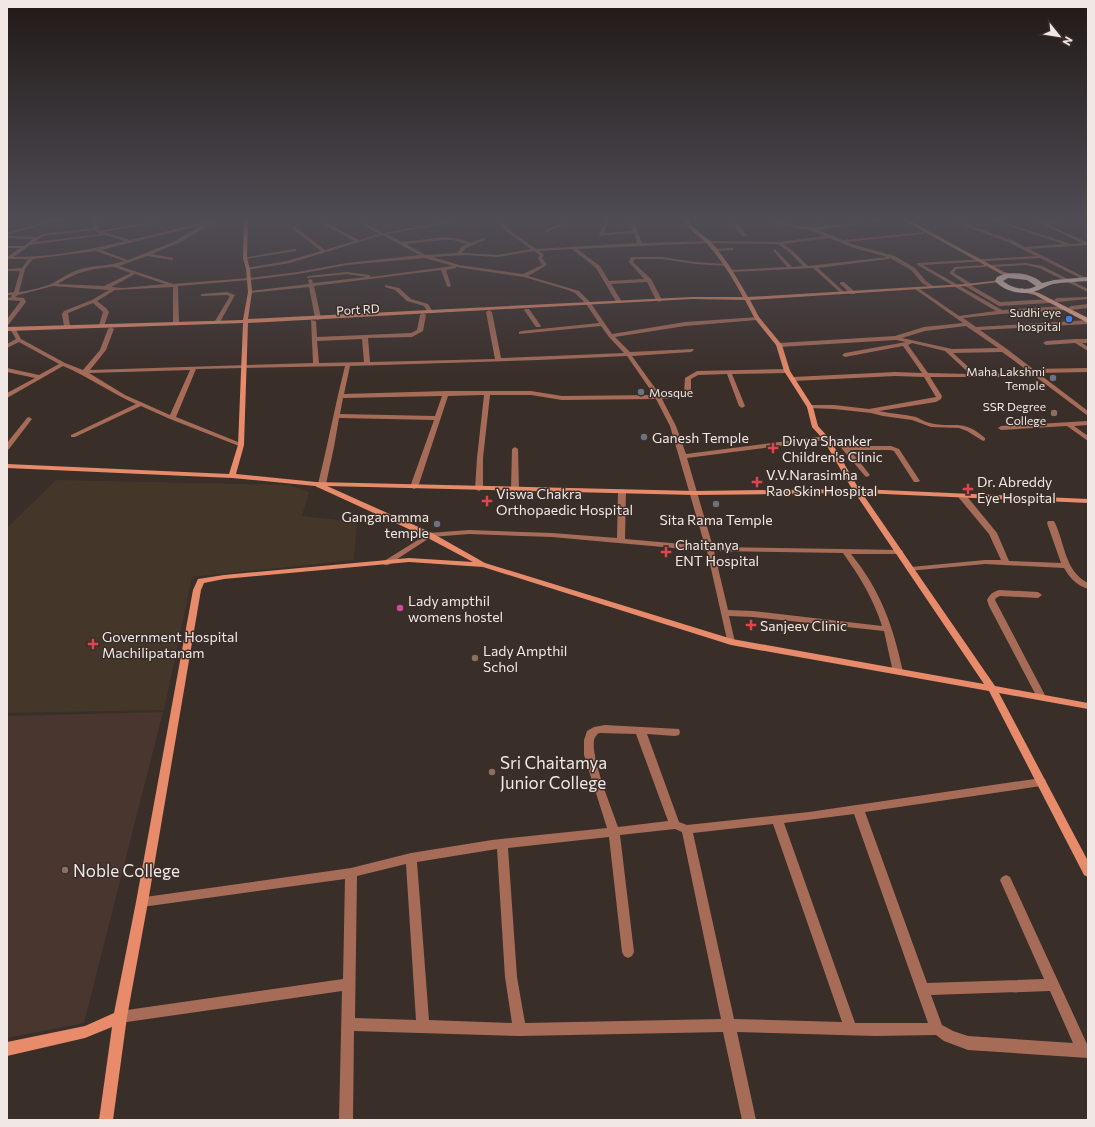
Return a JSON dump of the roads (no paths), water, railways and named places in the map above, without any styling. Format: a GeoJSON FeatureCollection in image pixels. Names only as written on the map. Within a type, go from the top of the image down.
{"type":"FeatureCollection","features":[{"type":"Feature","properties":{"kind":"highway"},"geometry":{"type":"LineString","coordinates":[[1038,285],[1019,277],[1007,276],[999,280],[1003,285],[1009,287],[1021,290],[1032,290],[1038,285],[1054,282],[1087,280]]}},
{"type":"Feature","properties":{"kind":"main road"},"geometry":{"type":"LineString","coordinates":[[1038,285],[1057,300],[1088,317]]}},
{"type":"Feature","properties":{"kind":"main road"},"geometry":{"type":"LineString","coordinates":[[1021,290],[1037,294],[1050,300],[1088,322]]}},
{"type":"Feature","properties":{"kind":"street"},"geometry":{"type":"LineString","coordinates":[[9,299],[16,294],[22,273]]}},
{"type":"Feature","properties":{"kind":"street"},"geometry":{"type":"LineString","coordinates":[[53,285],[74,273]]}},
{"type":"Feature","properties":{"kind":"street"},"geometry":{"type":"LineString","coordinates":[[105,288],[134,273],[176,286]]}},
{"type":"Feature","properties":{"kind":"street"},"geometry":{"type":"LineString","coordinates":[[232,476],[241,445],[245,323],[250,292],[248,273]]}},
{"type":"Feature","properties":{"kind":"street"},"geometry":{"type":"LineString","coordinates":[[7,294],[16,294],[53,285],[113,289],[176,286],[298,273],[308,277],[347,273],[375,278]]}},
{"type":"Feature","properties":{"kind":"street"},"geometry":{"type":"LineString","coordinates":[[250,292],[416,273]]}},
{"type":"Feature","properties":{"kind":"street"},"geometry":{"type":"LineString","coordinates":[[444,273],[449,286]]}},
{"type":"Feature","properties":{"kind":"street"},"geometry":{"type":"LineString","coordinates":[[502,273],[524,276],[577,292],[589,305],[601,324],[629,355],[658,398],[673,426],[695,493],[710,549],[731,642]]}},
{"type":"Feature","properties":{"kind":"street"},"geometry":{"type":"LineString","coordinates":[[524,276],[530,273]]}},
{"type":"Feature","properties":{"kind":"street"},"geometry":{"type":"LineString","coordinates":[[601,273],[619,302]]}},
{"type":"Feature","properties":{"kind":"street"},"geometry":{"type":"LineString","coordinates":[[642,273],[649,280],[659,300]]}},
{"type":"Feature","properties":{"kind":"street"},"geometry":{"type":"LineString","coordinates":[[731,273],[757,318],[779,345],[787,371],[810,407],[815,427],[826,438],[857,491],[911,568],[992,689],[1088,872]]}},
{"type":"Feature","properties":{"kind":"street"},"geometry":{"type":"LineString","coordinates":[[820,273],[842,293]]}},
{"type":"Feature","properties":{"kind":"street"},"geometry":{"type":"LineString","coordinates":[[916,273],[924,282],[931,287]]}},
{"type":"Feature","properties":{"kind":"street"},"geometry":{"type":"LineString","coordinates":[[932,273],[1000,312]]}},
{"type":"Feature","properties":{"kind":"street"},"geometry":{"type":"LineString","coordinates":[[951,273],[1008,303]]}},
{"type":"Feature","properties":{"kind":"street"},"geometry":{"type":"LineString","coordinates":[[315,319],[659,300],[746,299],[853,293],[954,286],[999,280],[997,274],[995,273]]}},
{"type":"Feature","properties":{"kind":"street"},"geometry":{"type":"LineString","coordinates":[[1005,273],[1019,277]]}},
{"type":"Feature","properties":{"kind":"street"},"geometry":{"type":"LineString","coordinates":[[1052,273],[1088,291]]}},
{"type":"Feature","properties":{"kind":"street"},"geometry":{"type":"LineString","coordinates":[[1072,273],[1087,280]]}},
{"type":"Feature","properties":{"kind":"street"},"geometry":{"type":"LineString","coordinates":[[308,277],[311,285],[315,319],[314,338],[316,364]]}},
{"type":"Feature","properties":{"kind":"street"},"geometry":{"type":"LineString","coordinates":[[608,284],[649,280]]}},
{"type":"Feature","properties":{"kind":"street"},"geometry":{"type":"LineString","coordinates":[[842,283],[853,293]]}},
{"type":"Feature","properties":{"kind":"street"},"geometry":{"type":"LineString","coordinates":[[972,284],[1009,287]]}},
{"type":"Feature","properties":{"kind":"street"},"geometry":{"type":"LineString","coordinates":[[972,284],[1011,312]]}},
{"type":"Feature","properties":{"kind":"street"},"geometry":{"type":"LineString","coordinates":[[176,286],[176,323]]}},
{"type":"Feature","properties":{"kind":"street"},"geometry":{"type":"LineString","coordinates":[[387,286],[397,289],[409,300],[426,305],[430,312]]}},
{"type":"Feature","properties":{"kind":"street"},"geometry":{"type":"LineString","coordinates":[[917,288],[1005,350],[1088,414]]}},
{"type":"Feature","properties":{"kind":"street"},"geometry":{"type":"LineString","coordinates":[[67,326],[66,312],[94,302],[113,289]]}},
{"type":"Feature","properties":{"kind":"street"},"geometry":{"type":"LineString","coordinates":[[202,295],[227,293],[233,295],[218,321]]}},
{"type":"Feature","properties":{"kind":"street"},"geometry":{"type":"LineString","coordinates":[[1057,300],[1088,298]]}},
{"type":"Feature","properties":{"kind":"street"},"geometry":{"type":"LineString","coordinates":[[7,323],[23,300],[9,299]]}},
{"type":"Feature","properties":{"kind":"street","name":"Port RD"},"geometry":{"type":"LineString","coordinates":[[7,334],[12,330],[111,329],[489,312],[710,299]]}},
{"type":"Feature","properties":{"kind":"street"},"geometry":{"type":"LineString","coordinates":[[999,304],[1050,300]]}},
{"type":"Feature","properties":{"kind":"street"},"geometry":{"type":"LineString","coordinates":[[94,302],[106,312],[102,325]]}},
{"type":"Feature","properties":{"kind":"street"},"geometry":{"type":"LineString","coordinates":[[1071,308],[1088,306]]}},
{"type":"Feature","properties":{"kind":"street"},"geometry":{"type":"LineString","coordinates":[[960,318],[1000,312],[1064,308]]}},
{"type":"Feature","properties":{"kind":"street"},"geometry":{"type":"LineString","coordinates":[[7,310],[16,310]]}},
{"type":"Feature","properties":{"kind":"street"},"geometry":{"type":"LineString","coordinates":[[527,310],[538,326]]}},
{"type":"Feature","properties":{"kind":"street"},"geometry":{"type":"LineString","coordinates":[[489,312],[498,360]]}},
{"type":"Feature","properties":{"kind":"street"},"geometry":{"type":"LineString","coordinates":[[314,338],[416,334],[420,331],[423,315]]}},
{"type":"Feature","properties":{"kind":"street"},"geometry":{"type":"LineString","coordinates":[[611,336],[685,324],[757,318]]}},
{"type":"Feature","properties":{"kind":"street"},"geometry":{"type":"LineString","coordinates":[[12,330],[67,326],[218,321],[245,323]]}},
{"type":"Feature","properties":{"kind":"street"},"geometry":{"type":"LineString","coordinates":[[976,329],[1088,322]]}},
{"type":"Feature","properties":{"kind":"street"},"geometry":{"type":"LineString","coordinates":[[521,333],[601,324]]}},
{"type":"Feature","properties":{"kind":"street"},"geometry":{"type":"LineString","coordinates":[[779,345],[896,338],[924,329],[969,324]]}},
{"type":"Feature","properties":{"kind":"street"},"geometry":{"type":"LineString","coordinates":[[83,372],[103,350],[111,329]]}},
{"type":"Feature","properties":{"kind":"street"},"geometry":{"type":"LineString","coordinates":[[12,330],[20,340],[62,364],[83,372],[123,396],[172,418],[241,445]]}},
{"type":"Feature","properties":{"kind":"street"},"geometry":{"type":"LineString","coordinates":[[365,336],[367,363]]}},
{"type":"Feature","properties":{"kind":"street"},"geometry":{"type":"LineString","coordinates":[[896,338],[947,350],[1005,350]]}},
{"type":"Feature","properties":{"kind":"street"},"geometry":{"type":"LineString","coordinates":[[7,346],[20,340]]}},
{"type":"Feature","properties":{"kind":"street"},"geometry":{"type":"LineString","coordinates":[[1046,343],[1088,340]]}},
{"type":"Feature","properties":{"kind":"street"},"geometry":{"type":"LineString","coordinates":[[1075,341],[1088,349]]}},
{"type":"Feature","properties":{"kind":"street"},"geometry":{"type":"LineString","coordinates":[[846,355],[912,342]]}},
{"type":"Feature","properties":{"kind":"street"},"geometry":{"type":"LineString","coordinates":[[869,411],[939,398],[926,375],[905,344]]}},
{"type":"Feature","properties":{"kind":"street"},"geometry":{"type":"LineString","coordinates":[[83,372],[243,366],[498,360],[629,355],[691,350]]}},
{"type":"Feature","properties":{"kind":"street"},"geometry":{"type":"LineString","coordinates":[[947,350],[975,376]]}},
{"type":"Feature","properties":{"kind":"street"},"geometry":{"type":"LineString","coordinates":[[7,396],[62,364]]}},
{"type":"Feature","properties":{"kind":"street"},"geometry":{"type":"LineString","coordinates":[[319,484],[348,364]]}},
{"type":"Feature","properties":{"kind":"street"},"geometry":{"type":"LineString","coordinates":[[172,418],[194,368]]}},
{"type":"Feature","properties":{"kind":"street"},"geometry":{"type":"LineString","coordinates":[[7,370],[39,377]]}},
{"type":"Feature","properties":{"kind":"street"},"geometry":{"type":"LineString","coordinates":[[793,379],[895,374],[975,376],[1088,370]]}},
{"type":"Feature","properties":{"kind":"street"},"geometry":{"type":"LineString","coordinates":[[340,396],[487,393],[531,394],[562,398],[658,398],[686,395],[688,393],[688,378],[697,373],[787,371]]}},
{"type":"Feature","properties":{"kind":"street"},"geometry":{"type":"LineString","coordinates":[[729,373],[742,406]]}},
{"type":"Feature","properties":{"kind":"street"},"geometry":{"type":"LineString","coordinates":[[414,487],[446,393]]}},
{"type":"Feature","properties":{"kind":"street"},"geometry":{"type":"LineString","coordinates":[[479,488],[480,458],[487,393]]}},
{"type":"Feature","properties":{"kind":"street"},"geometry":{"type":"LineString","coordinates":[[73,436],[141,404]]}},
{"type":"Feature","properties":{"kind":"street"},"geometry":{"type":"LineString","coordinates":[[810,407],[869,411],[888,416],[912,418],[932,425],[966,427],[973,430],[984,440]]}},
{"type":"Feature","properties":{"kind":"street"},"geometry":{"type":"LineString","coordinates":[[336,416],[437,418]]}},
{"type":"Feature","properties":{"kind":"street"},"geometry":{"type":"LineString","coordinates":[[7,448],[29,419]]}},
{"type":"Feature","properties":{"kind":"street"},"geometry":{"type":"LineString","coordinates":[[1001,428],[1088,423]]}},
{"type":"Feature","properties":{"kind":"street"},"geometry":{"type":"LineString","coordinates":[[1068,424],[1088,439]]}},
{"type":"Feature","properties":{"kind":"street"},"geometry":{"type":"LineString","coordinates":[[683,456],[826,438],[839,441],[868,475]]}},
{"type":"Feature","properties":{"kind":"street"},"geometry":{"type":"LineString","coordinates":[[845,448],[890,448],[897,450],[916,481]]}},
{"type":"Feature","properties":{"kind":"street"},"geometry":{"type":"LineString","coordinates":[[515,449],[515,489]]}},
{"type":"Feature","properties":{"kind":"street"},"geometry":{"type":"LineString","coordinates":[[7,466],[232,476],[319,484],[695,493],[857,491],[1088,501]]}},
{"type":"Feature","properties":{"kind":"street"},"geometry":{"type":"LineString","coordinates":[[319,484],[429,535],[484,565],[731,642],[1088,706]]}},
{"type":"Feature","properties":{"kind":"street"},"geometry":{"type":"LineString","coordinates":[[621,542],[622,491]]}},
{"type":"Feature","properties":{"kind":"street"},"geometry":{"type":"LineString","coordinates":[[962,496],[993,533],[1006,562]]}},
{"type":"Feature","properties":{"kind":"street"},"geometry":{"type":"LineString","coordinates":[[1051,523],[1067,566],[1076,580],[1088,586]]}},
{"type":"Feature","properties":{"kind":"street"},"geometry":{"type":"LineString","coordinates":[[385,562],[429,535],[469,532],[552,535],[710,549],[899,552]]}},
{"type":"Feature","properties":{"kind":"street"},"geometry":{"type":"LineString","coordinates":[[845,552],[870,586],[888,629],[898,672]]}},
{"type":"Feature","properties":{"kind":"street"},"geometry":{"type":"LineString","coordinates":[[106,1120],[120,1017],[142,902],[196,590],[201,581],[224,576],[409,560],[484,565]]}},
{"type":"Feature","properties":{"kind":"street"},"geometry":{"type":"LineString","coordinates":[[911,568],[970,563],[1006,562],[1067,566]]}},
{"type":"Feature","properties":{"kind":"street"},"geometry":{"type":"LineString","coordinates":[[1038,595],[999,593],[993,596],[992,600],[993,606],[1040,697]]}},
{"type":"Feature","properties":{"kind":"street"},"geometry":{"type":"LineString","coordinates":[[725,613],[753,614],[888,629]]}},
{"type":"Feature","properties":{"kind":"street"},"geometry":{"type":"LineString","coordinates":[[628,952],[614,832],[588,755],[589,740],[591,734],[597,730],[675,732]]}},
{"type":"Feature","properties":{"kind":"street"},"geometry":{"type":"LineString","coordinates":[[640,730],[681,827],[749,1120]]}},
{"type":"Feature","properties":{"kind":"street"},"geometry":{"type":"LineString","coordinates":[[142,902],[351,873],[411,858],[502,844],[614,832],[777,819],[1041,782]]}},
{"type":"Feature","properties":{"kind":"street"},"geometry":{"type":"LineString","coordinates":[[858,808],[937,1029]]}},
{"type":"Feature","properties":{"kind":"street"},"geometry":{"type":"LineString","coordinates":[[777,819],[851,1029]]}},
{"type":"Feature","properties":{"kind":"street"},"geometry":{"type":"LineString","coordinates":[[502,844],[511,977],[520,1030]]}},
{"type":"Feature","properties":{"kind":"street"},"geometry":{"type":"LineString","coordinates":[[411,858],[415,918],[422,981],[423,1027]]}},
{"type":"Feature","properties":{"kind":"street"},"geometry":{"type":"LineString","coordinates":[[346,1120],[351,873]]}},
{"type":"Feature","properties":{"kind":"street"},"geometry":{"type":"LineString","coordinates":[[1006,880],[1053,985],[1086,1051]]}},
{"type":"Feature","properties":{"kind":"street"},"geometry":{"type":"LineString","coordinates":[[7,1049],[85,1032],[120,1017],[348,984]]}},
{"type":"Feature","properties":{"kind":"street"},"geometry":{"type":"LineString","coordinates":[[922,989],[1053,985]]}},
{"type":"Feature","properties":{"kind":"street"},"geometry":{"type":"LineString","coordinates":[[347,1024],[520,1030],[728,1025],[851,1029],[937,1029],[949,1036],[968,1043],[1086,1051]]}},
{"type":"Feature","properties":{"kind":"place","name":"Sudhi eye hospital"},"geometry":{"type":"Point","coordinates":[1069,319]}},
{"type":"Feature","properties":{"kind":"place","name":"Maha Lakshmi Temple"},"geometry":{"type":"Point","coordinates":[1053,378]}},
{"type":"Feature","properties":{"kind":"place","name":"Mosque"},"geometry":{"type":"Point","coordinates":[641,392]}},
{"type":"Feature","properties":{"kind":"place","name":"SSR Degree College"},"geometry":{"type":"Point","coordinates":[1054,413]}},
{"type":"Feature","properties":{"kind":"place","name":"Ganesh Temple"},"geometry":{"type":"Point","coordinates":[644,437]}},
{"type":"Feature","properties":{"kind":"place","name":"Divya Shanker Children's Clinic"},"geometry":{"type":"Point","coordinates":[773,448]}},
{"type":"Feature","properties":{"kind":"place","name":"V.V.Narasimha Rao Skin Hospital"},"geometry":{"type":"Point","coordinates":[757,482]}},
{"type":"Feature","properties":{"kind":"place","name":"Dr. Abreddy Eye Hospital"},"geometry":{"type":"Point","coordinates":[968,489]}},
{"type":"Feature","properties":{"kind":"place","name":"Viswa Chakra Orthopaedic Hospital"},"geometry":{"type":"Point","coordinates":[487,501]}},
{"type":"Feature","properties":{"kind":"place","name":"Sita Rama Temple"},"geometry":{"type":"Point","coordinates":[716,504]}},
{"type":"Feature","properties":{"kind":"place","name":"Ganganamma temple"},"geometry":{"type":"Point","coordinates":[437,524]}},
{"type":"Feature","properties":{"kind":"place","name":"Chaitanya ENT Hospital"},"geometry":{"type":"Point","coordinates":[666,552]}},
{"type":"Feature","properties":{"kind":"place","name":"Lady ampthil womens hostel"},"geometry":{"type":"Point","coordinates":[400,608]}},
{"type":"Feature","properties":{"kind":"place","name":"Sanjeev Clinic"},"geometry":{"type":"Point","coordinates":[751,625]}},
{"type":"Feature","properties":{"kind":"place","name":"Government Hospital Machilipatanam"},"geometry":{"type":"Point","coordinates":[93,644]}},
{"type":"Feature","properties":{"kind":"place","name":"Lady Ampthil Schol"},"geometry":{"type":"Point","coordinates":[475,658]}},
{"type":"Feature","properties":{"kind":"place","name":"Sri Chaitamya Junior College"},"geometry":{"type":"Point","coordinates":[492,772]}},
{"type":"Feature","properties":{"kind":"place","name":"Noble College"},"geometry":{"type":"Point","coordinates":[65,870]}}]}
